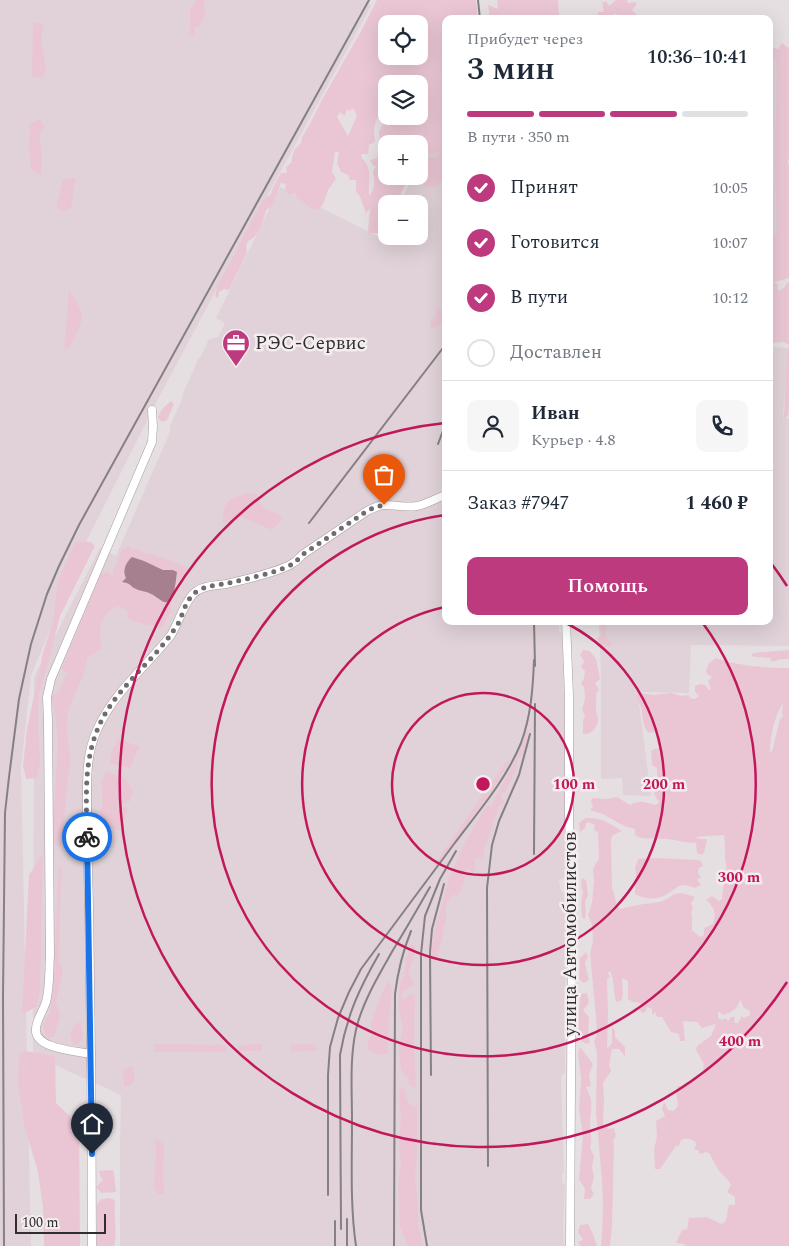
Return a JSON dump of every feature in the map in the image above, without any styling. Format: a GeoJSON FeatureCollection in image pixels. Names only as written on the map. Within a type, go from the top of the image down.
{"type":"FeatureCollection","features":[{"type":"Feature","properties":{"kind":"street"},"geometry":{"type":"LineString","coordinates":[[91,1054],[61,1049],[47,1044],[37,1038],[36,1033],[36,1026],[43,1010],[48,988],[50,955],[47,697],[51,679],[152,442],[152,410]]}},
{"type":"Feature","properties":{"kind":"street"},"geometry":{"type":"LineString","coordinates":[[92,1246],[87,766],[96,730],[112,704],[170,635],[188,601],[195,592],[207,586],[235,581],[284,568],[375,507],[384,505],[418,506],[442,497]]}},
{"type":"Feature","properties":{"kind":"street","name":"улица Автомобилистов"},"geometry":{"type":"LineString","coordinates":[[566,625],[572,926],[570,1246]]}},
{"type":"Feature","properties":{"kind":"shaded area"},"geometry":{"type":"Polygon","coordinates":[[[0,0],[366,0],[371,6],[158,399],[87,540],[31,676],[21,767],[31,1246],[0,1246],[0,0]]]}},
{"type":"Feature","properties":{"kind":"shaded area"},"geometry":{"type":"Polygon","coordinates":[[[197,0],[205,0],[205,14],[200,26],[194,28],[195,35],[188,36],[190,8],[197,0]]]}},
{"type":"Feature","properties":{"kind":"shaded area"},"geometry":{"type":"Polygon","coordinates":[[[377,0],[476,0],[478,15],[442,15],[442,181],[434,187],[424,185],[428,185],[428,157],[439,157],[439,152],[431,154],[428,151],[428,135],[379,135],[382,125],[428,125],[428,75],[378,75],[378,118],[375,123],[375,142],[369,145],[368,154],[361,154],[369,171],[369,196],[374,187],[373,171],[376,167],[370,160],[377,158],[378,154],[378,185],[406,185],[401,195],[378,195],[378,233],[368,233],[370,208],[366,213],[356,191],[356,180],[350,180],[348,175],[341,172],[337,163],[339,152],[335,152],[332,172],[336,179],[328,190],[319,210],[311,208],[296,197],[295,193],[288,194],[285,188],[286,184],[281,183],[272,206],[266,210],[258,232],[248,241],[246,246],[247,253],[229,290],[224,289],[219,292],[218,298],[215,297],[218,284],[263,200],[271,194],[281,173],[287,173],[286,167],[291,163],[294,150],[301,143],[302,137],[377,0]],[[353,108],[350,111],[347,109],[345,116],[340,112],[337,117],[348,136],[357,116],[353,108]]]}},
{"type":"Feature","properties":{"kind":"shaded area"},"geometry":{"type":"Polygon","coordinates":[[[497,0],[558,0],[559,15],[489,15],[488,5],[498,9],[497,0]]]}},
{"type":"Feature","properties":{"kind":"shaded area"},"geometry":{"type":"Polygon","coordinates":[[[616,0],[628,0],[628,3],[636,2],[632,10],[637,15],[618,15],[615,13],[614,15],[598,15],[598,12],[604,12],[602,3],[606,1],[609,6],[616,0]]]}},
{"type":"Feature","properties":{"kind":"shaded area"},"geometry":{"type":"Polygon","coordinates":[[[36,22],[44,24],[41,37],[46,70],[42,78],[32,76],[33,24],[36,22]]]}},
{"type":"Feature","properties":{"kind":"shaded area"},"geometry":{"type":"Polygon","coordinates":[[[782,43],[789,48],[789,278],[774,282],[778,285],[778,291],[789,282],[789,345],[784,342],[773,343],[773,236],[776,234],[777,227],[775,166],[777,70],[776,60],[773,60],[773,48],[778,49],[782,43]]]}},
{"type":"Feature","properties":{"kind":"shaded area"},"geometry":{"type":"Polygon","coordinates":[[[773,60],[778,60],[778,237],[773,237],[773,60]]]}},
{"type":"Feature","properties":{"kind":"shaded area"},"geometry":{"type":"Polygon","coordinates":[[[442,110],[442,625],[559,625],[559,632],[562,633],[567,877],[559,880],[561,891],[566,894],[565,1072],[561,1077],[564,1173],[562,1174],[562,1182],[565,1185],[564,1246],[120,1246],[121,1095],[33,1055],[34,677],[100,548],[116,556],[170,432],[170,426],[199,357],[209,339],[218,337],[225,323],[216,318],[280,187],[378,236],[378,245],[428,245],[428,195],[404,195],[409,185],[428,185],[428,136],[442,110]]]}},
{"type":"Feature","properties":{"kind":"shaded area"},"geometry":{"type":"Polygon","coordinates":[[[40,119],[45,127],[39,134],[42,152],[41,176],[31,169],[29,150],[30,123],[40,119]]]}},
{"type":"Feature","properties":{"kind":"shaded area"},"geometry":{"type":"Polygon","coordinates":[[[76,177],[71,208],[62,211],[56,207],[63,179],[76,177]]]}},
{"type":"Feature","properties":{"kind":"shaded area"},"geometry":{"type":"Polygon","coordinates":[[[69,290],[79,306],[82,320],[70,347],[64,349],[69,290]]]}},
{"type":"Feature","properties":{"kind":"shaded area"},"geometry":{"type":"Polygon","coordinates":[[[436,307],[442,311],[442,323],[434,328],[430,326],[431,321],[436,315],[436,307]]]}},
{"type":"Feature","properties":{"kind":"shaded area"},"geometry":{"type":"Polygon","coordinates":[[[789,345],[789,407],[788,416],[784,418],[787,354],[789,345]]]}},
{"type":"Feature","properties":{"kind":"shaded area"},"geometry":{"type":"Polygon","coordinates":[[[773,347],[788,348],[783,417],[789,419],[789,646],[691,645],[689,693],[641,692],[639,703],[651,796],[623,795],[622,778],[601,779],[599,625],[773,625],[773,347]]]}},
{"type":"Feature","properties":{"kind":"shaded area"},"geometry":{"type":"Polygon","coordinates":[[[171,401],[174,404],[167,420],[162,422],[158,418],[159,415],[163,408],[171,401]]]}},
{"type":"Feature","properties":{"kind":"shaded area"},"geometry":{"type":"Polygon","coordinates":[[[248,493],[257,494],[264,508],[279,514],[282,519],[272,530],[242,517],[223,524],[224,510],[228,502],[231,499],[248,493]]]}},
{"type":"Feature","properties":{"kind":"shaded area"},"geometry":{"type":"Polygon","coordinates":[[[75,542],[91,542],[95,546],[60,616],[39,693],[38,728],[40,762],[37,778],[26,779],[23,766],[27,729],[43,653],[53,621],[58,581],[75,542]]]}},
{"type":"Feature","properties":{"kind":"shaded area"},"geometry":{"type":"Polygon","coordinates":[[[129,546],[133,550],[134,548],[188,568],[176,583],[177,572],[163,570],[156,566],[123,581],[130,583],[135,589],[148,592],[171,604],[170,613],[162,628],[128,619],[127,610],[117,606],[103,619],[100,629],[102,648],[87,658],[84,674],[68,712],[67,726],[70,762],[61,846],[55,845],[53,821],[58,745],[55,712],[51,696],[59,692],[67,672],[61,669],[101,574],[107,572],[113,576],[123,548],[129,546]]]}},
{"type":"Feature","properties":{"kind":"shaded area"},"geometry":{"type":"Polygon","coordinates":[[[132,557],[163,570],[177,572],[173,595],[168,602],[164,602],[149,593],[122,582],[126,578],[125,567],[132,557]]]}},
{"type":"Feature","properties":{"kind":"shaded area"},"geometry":{"type":"Polygon","coordinates":[[[605,625],[606,636],[612,645],[610,647],[599,643],[597,639],[602,634],[599,627],[605,625]]]}},
{"type":"Feature","properties":{"kind":"shaded area"},"geometry":{"type":"Polygon","coordinates":[[[583,650],[590,651],[596,659],[600,679],[595,683],[599,690],[596,693],[598,721],[592,732],[586,734],[583,734],[583,721],[585,717],[582,709],[585,699],[584,687],[581,684],[585,671],[581,667],[584,661],[580,655],[583,650]]]}},
{"type":"Feature","properties":{"kind":"shaded area"},"geometry":{"type":"Polygon","coordinates":[[[789,650],[789,659],[772,662],[770,658],[751,656],[753,653],[789,650]]]}},
{"type":"Feature","properties":{"kind":"shaded area"},"geometry":{"type":"Polygon","coordinates":[[[716,658],[752,666],[789,668],[789,1246],[685,1246],[684,1244],[676,1243],[682,1230],[687,1229],[689,1218],[707,1217],[721,1224],[725,1222],[729,1205],[735,1205],[735,1197],[727,1192],[731,1185],[719,1171],[709,1153],[705,1152],[702,1154],[699,1153],[699,1150],[694,1150],[696,1144],[692,1140],[681,1140],[679,1146],[676,1146],[660,1169],[655,1169],[656,1121],[665,1116],[662,1109],[664,1102],[668,1110],[674,1111],[678,1106],[676,1091],[678,1086],[684,1087],[700,1077],[704,1064],[696,1050],[697,1046],[711,1036],[716,1024],[702,1028],[697,1022],[683,1021],[685,1041],[680,1041],[679,1034],[671,1032],[662,1017],[657,1017],[655,1012],[652,1015],[652,1009],[647,1007],[645,1012],[642,1013],[639,1009],[641,1003],[628,999],[628,981],[622,978],[623,994],[621,1001],[616,1002],[610,971],[608,973],[610,977],[607,979],[607,1049],[612,1043],[612,1026],[615,1031],[615,1037],[625,1047],[625,1056],[619,1049],[612,1049],[609,1065],[611,1071],[603,1083],[603,1126],[609,1129],[614,1128],[616,1136],[613,1140],[610,1246],[601,1246],[603,1206],[596,1113],[597,1053],[594,1042],[597,1034],[590,953],[593,941],[592,925],[588,915],[592,903],[593,869],[599,859],[598,833],[594,830],[595,825],[588,822],[580,832],[579,823],[585,818],[595,818],[609,823],[622,831],[613,835],[611,839],[612,888],[620,909],[660,902],[674,894],[682,893],[695,897],[691,903],[693,909],[691,912],[692,930],[700,937],[704,935],[704,928],[713,924],[714,917],[713,908],[706,900],[712,896],[719,901],[722,899],[727,872],[724,835],[695,837],[707,839],[704,853],[701,855],[697,853],[696,843],[663,838],[638,837],[635,835],[635,829],[624,826],[603,814],[590,810],[593,806],[592,798],[606,799],[617,797],[630,805],[640,802],[656,805],[659,802],[654,794],[657,786],[657,768],[652,765],[651,751],[659,747],[657,742],[659,733],[656,731],[649,733],[646,729],[641,707],[636,698],[637,694],[671,693],[682,696],[689,695],[690,698],[695,699],[699,696],[695,692],[695,686],[700,684],[705,685],[709,690],[711,689],[708,681],[712,677],[706,671],[709,663],[716,658]],[[783,703],[774,726],[770,752],[772,751],[780,719],[783,716],[783,703]],[[740,999],[736,1008],[732,1011],[723,1015],[718,1011],[718,1018],[722,1020],[726,1018],[728,1021],[731,1017],[735,1017],[734,1023],[738,1023],[742,1016],[744,1018],[750,1015],[750,1011],[744,1008],[740,999]]]}},
{"type":"Feature","properties":{"kind":"shaded area"},"geometry":{"type":"Polygon","coordinates":[[[528,728],[524,754],[518,759],[515,773],[505,792],[501,793],[504,801],[503,804],[497,807],[498,813],[494,819],[483,860],[478,857],[474,861],[476,868],[472,873],[468,867],[460,893],[456,896],[453,893],[446,904],[446,922],[437,958],[432,956],[431,949],[434,932],[449,878],[465,842],[487,805],[492,806],[515,762],[528,728]]]}},
{"type":"Feature","properties":{"kind":"shaded area"},"geometry":{"type":"Polygon","coordinates":[[[118,739],[139,747],[130,768],[110,763],[111,753],[118,739]]]}},
{"type":"Feature","properties":{"kind":"shaded area"},"geometry":{"type":"Polygon","coordinates":[[[507,761],[510,761],[490,794],[437,866],[434,865],[507,761]]]}},
{"type":"Feature","properties":{"kind":"shaded area"},"geometry":{"type":"Polygon","coordinates":[[[107,771],[124,778],[133,791],[130,801],[120,803],[120,806],[128,808],[120,831],[108,826],[100,813],[103,802],[101,782],[107,771]]]}},
{"type":"Feature","properties":{"kind":"shaded area"},"geometry":{"type":"Polygon","coordinates":[[[43,853],[40,992],[36,1007],[22,1014],[29,875],[43,853]]]}},
{"type":"Feature","properties":{"kind":"shaded area"},"geometry":{"type":"Polygon","coordinates":[[[638,859],[700,860],[703,866],[699,868],[698,872],[701,878],[697,879],[701,885],[695,888],[683,885],[659,898],[645,898],[635,894],[635,868],[638,859]]]}},
{"type":"Feature","properties":{"kind":"shaded area"},"geometry":{"type":"Polygon","coordinates":[[[60,864],[62,871],[59,961],[63,972],[56,1002],[60,1017],[54,1037],[48,1038],[44,1032],[43,1025],[50,1012],[52,999],[60,864]]]}},
{"type":"Feature","properties":{"kind":"shaded area"},"geometry":{"type":"Polygon","coordinates":[[[582,878],[586,880],[588,896],[585,901],[585,919],[582,918],[581,905],[583,892],[582,878]]]}},
{"type":"Feature","properties":{"kind":"shaded area"},"geometry":{"type":"Polygon","coordinates":[[[411,944],[415,946],[413,959],[408,971],[414,984],[401,994],[403,1000],[409,995],[415,995],[416,1088],[410,1086],[408,1077],[404,1075],[401,1069],[399,1053],[403,1029],[399,1010],[399,992],[411,944]]]}},
{"type":"Feature","properties":{"kind":"shaded area"},"geometry":{"type":"Polygon","coordinates":[[[586,952],[588,956],[585,963],[589,980],[584,983],[579,979],[580,958],[586,952]]]}},
{"type":"Feature","properties":{"kind":"shaded area"},"geometry":{"type":"Polygon","coordinates":[[[389,981],[391,996],[388,1053],[378,1055],[368,1050],[368,1041],[373,1034],[371,1026],[376,1010],[389,981]]]}},
{"type":"Feature","properties":{"kind":"shaded area"},"geometry":{"type":"Polygon","coordinates":[[[587,993],[589,1003],[583,1010],[589,1017],[588,1036],[590,1042],[587,1044],[582,1042],[578,1018],[581,994],[587,993]]]}},
{"type":"Feature","properties":{"kind":"shaded area"},"geometry":{"type":"Polygon","coordinates":[[[76,1023],[80,1023],[83,1037],[78,1044],[73,1045],[70,1033],[76,1023]]]}},
{"type":"Feature","properties":{"kind":"shaded area"},"geometry":{"type":"Polygon","coordinates":[[[155,1044],[226,1045],[226,1052],[155,1052],[155,1044]]]}},
{"type":"Feature","properties":{"kind":"shaded area"},"geometry":{"type":"Polygon","coordinates":[[[262,1044],[262,1051],[238,1051],[239,1045],[262,1044]]]}},
{"type":"Feature","properties":{"kind":"shaded area"},"geometry":{"type":"Polygon","coordinates":[[[314,1044],[318,1050],[291,1052],[291,1045],[314,1044]]]}},
{"type":"Feature","properties":{"kind":"shaded area"},"geometry":{"type":"Polygon","coordinates":[[[580,1047],[593,1064],[589,1075],[591,1086],[586,1087],[591,1101],[590,1148],[594,1156],[592,1168],[594,1177],[591,1188],[594,1194],[590,1199],[584,1199],[585,1189],[579,1179],[583,1135],[579,1109],[581,1079],[578,1053],[580,1047]]]}},
{"type":"Feature","properties":{"kind":"shaded area"},"geometry":{"type":"Polygon","coordinates":[[[25,1051],[55,1056],[56,1103],[79,1125],[80,1246],[44,1246],[43,1208],[38,1172],[24,1124],[18,1083],[19,1054],[25,1051]]]}},
{"type":"Feature","properties":{"kind":"shaded area"},"geometry":{"type":"Polygon","coordinates":[[[133,1066],[135,1080],[131,1085],[124,1086],[123,1071],[133,1066]]]}},
{"type":"Feature","properties":{"kind":"shaded area"},"geometry":{"type":"Polygon","coordinates":[[[401,1088],[404,1088],[408,1103],[417,1107],[415,1178],[418,1223],[423,1246],[408,1246],[400,1226],[398,1183],[401,1163],[399,1093],[401,1088]]]}},
{"type":"Feature","properties":{"kind":"shaded area"},"geometry":{"type":"Polygon","coordinates":[[[155,1138],[164,1144],[163,1194],[158,1194],[154,1188],[155,1138]]]}},
{"type":"Feature","properties":{"kind":"shaded area"},"geometry":{"type":"Polygon","coordinates":[[[113,1170],[116,1192],[101,1193],[96,1187],[103,1180],[99,1171],[113,1170]]]}},
{"type":"Feature","properties":{"kind":"shaded area"},"geometry":{"type":"Polygon","coordinates":[[[109,1198],[115,1200],[116,1235],[114,1246],[97,1246],[97,1205],[101,1199],[109,1198]]]}},
{"type":"Feature","properties":{"kind":"shaded area"},"geometry":{"type":"Polygon","coordinates":[[[588,1224],[597,1246],[580,1246],[578,1242],[583,1240],[578,1232],[580,1225],[588,1224]]]}},
{"type":"Feature","properties":{"kind":"railway"},"geometry":{"type":"LineString","coordinates":[[4,1246],[3,995],[5,813],[19,699],[31,644],[47,594],[79,525],[369,0]]}},
{"type":"Feature","properties":{"kind":"railway"},"geometry":{"type":"LineString","coordinates":[[478,0],[480,15]]}},
{"type":"Feature","properties":{"kind":"railway"},"geometry":{"type":"LineString","coordinates":[[309,523],[442,349]]}},
{"type":"Feature","properties":{"kind":"railway"},"geometry":{"type":"LineString","coordinates":[[438,444],[442,434]]}},
{"type":"Feature","properties":{"kind":"railway"},"geometry":{"type":"LineString","coordinates":[[534,625],[535,666]]}},
{"type":"Feature","properties":{"kind":"railway"},"geometry":{"type":"LineString","coordinates":[[328,1195],[328,1075],[330,1047],[338,1018],[361,969],[482,808],[508,770],[521,743],[527,723],[534,660]]}},
{"type":"Feature","properties":{"kind":"railway"},"geometry":{"type":"LineString","coordinates":[[534,854],[535,704]]}},
{"type":"Feature","properties":{"kind":"railway"},"geometry":{"type":"LineString","coordinates":[[488,1166],[487,888],[492,845],[499,821],[519,775],[530,734]]}},
{"type":"Feature","properties":{"kind":"railway"},"geometry":{"type":"LineString","coordinates":[[427,1246],[421,1210],[421,954],[425,916],[440,879],[456,851]]}},
{"type":"Feature","properties":{"kind":"railway"},"geometry":{"type":"LineString","coordinates":[[431,1075],[430,952],[432,929],[444,884]]}},
{"type":"Feature","properties":{"kind":"railway"},"geometry":{"type":"LineString","coordinates":[[356,1246],[352,1168],[352,1071],[355,1034],[361,1012],[374,985],[430,887]]}},
{"type":"Feature","properties":{"kind":"railway"},"geometry":{"type":"LineString","coordinates":[[394,1246],[395,994],[401,962],[411,931]]}},
{"type":"Feature","properties":{"kind":"railway"},"geometry":{"type":"LineString","coordinates":[[341,1229],[340,1055],[346,1027],[355,1003],[365,979],[379,954]]}},
{"type":"Feature","properties":{"kind":"railway"},"geometry":{"type":"LineString","coordinates":[[347,1219],[347,1246]]}},
{"type":"Feature","properties":{"kind":"railway"},"geometry":{"type":"LineString","coordinates":[[335,1221],[335,1246]]}},
{"type":"Feature","properties":{"kind":"way so far"},"geometry":{"type":"LineString","coordinates":[[87,837],[87,766],[96,730],[119,694],[163,645],[195,592],[207,586],[228,583],[284,568],[294,563],[302,555],[367,511],[384,505]]}},
{"type":"Feature","properties":{"kind":"place","name":"РЭС-Сервис"},"geometry":{"type":"Point","coordinates":[236,367]}},
{"type":"Feature","properties":{"kind":"route"},"geometry":{"type":"LineString","coordinates":[[87,837],[92,1154]]}}]}
